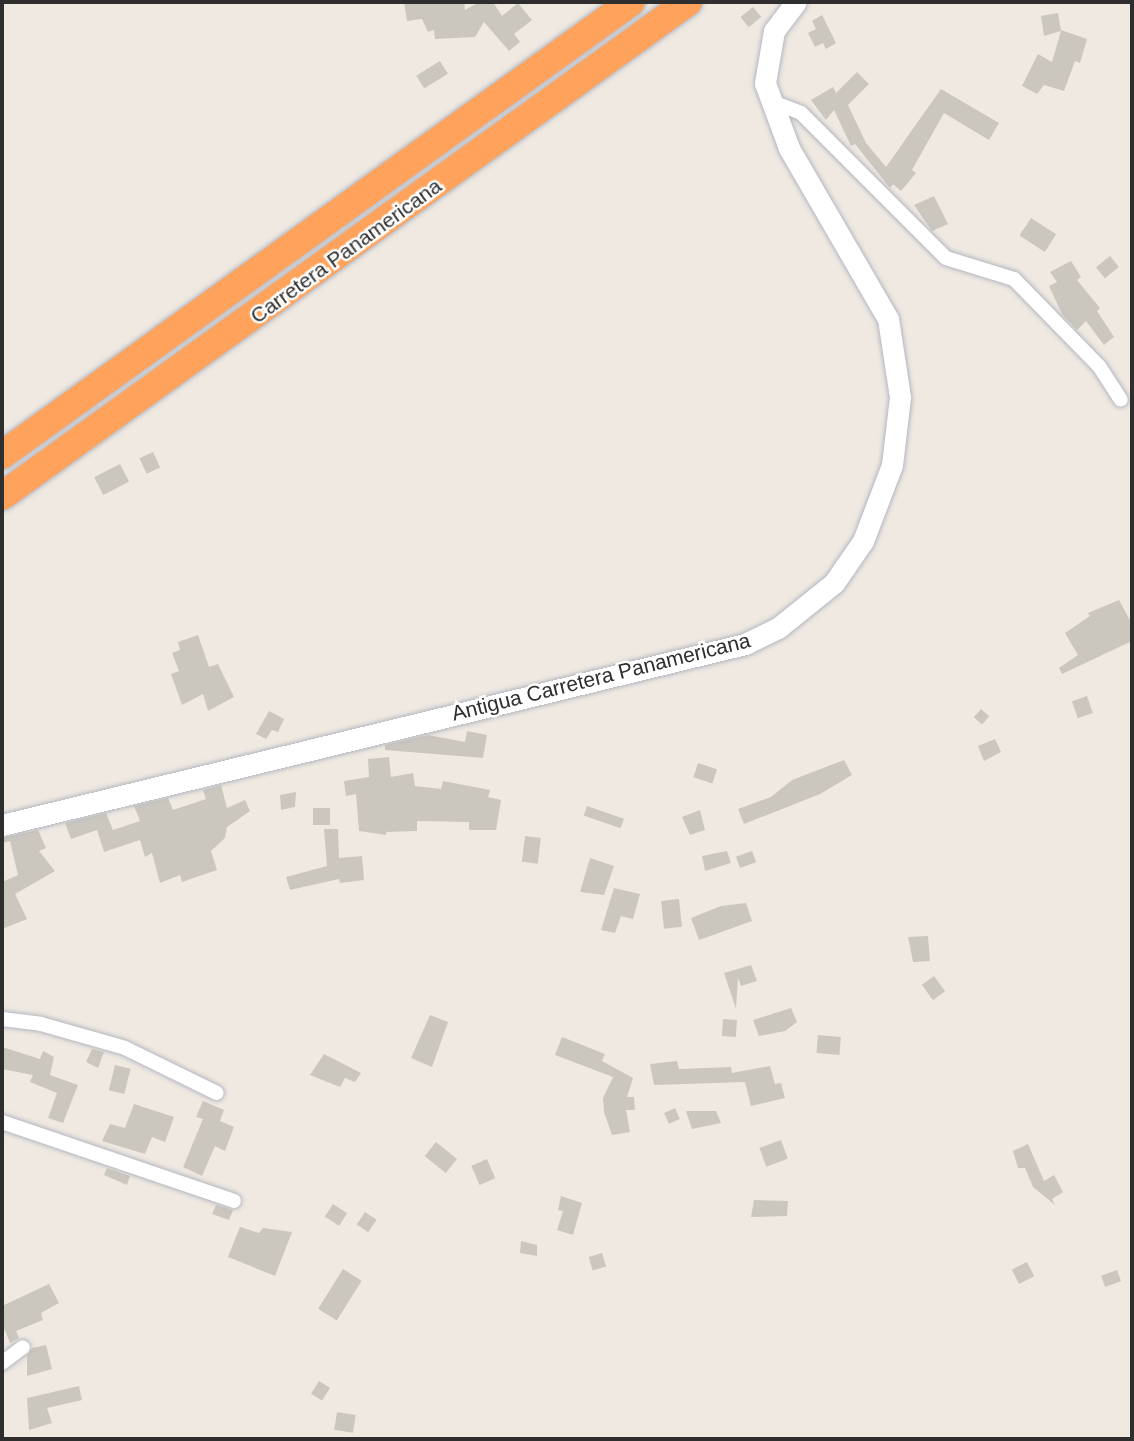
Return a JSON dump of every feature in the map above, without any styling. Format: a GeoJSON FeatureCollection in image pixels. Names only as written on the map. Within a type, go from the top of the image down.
{"type":"FeatureCollection","features":[{"type":"Feature","properties":{"kind":"highway","name":"Carretera Panamericana"},"geometry":{"type":"LineString","coordinates":[[2,454],[631,2]]}},
{"type":"Feature","properties":{"kind":"highway","name":"Carretera Panamericana"},"geometry":{"type":"LineString","coordinates":[[2,496],[688,2]]}},
{"type":"Feature","properties":{"kind":"highway"},"geometry":{"type":"LineString","coordinates":[[557,55],[581,81]]}},
{"type":"Feature","properties":{"kind":"street","name":"Antigua Carretera Panamericana"},"geometry":{"type":"LineString","coordinates":[[2,825],[745,644],[778,628],[834,583],[863,541],[892,465],[900,397],[898,362],[888,319],[793,156],[770,101],[765,83],[768,47],[778,23],[796,2]]}},
{"type":"Feature","properties":{"kind":"street"},"geometry":{"type":"LineString","coordinates":[[770,101],[802,113],[946,257],[1014,279],[1099,366],[1121,400]]}},
{"type":"Feature","properties":{"kind":"street"},"geometry":{"type":"LineString","coordinates":[[2,1019],[41,1024],[125,1048],[217,1093]]}},
{"type":"Feature","properties":{"kind":"street"},"geometry":{"type":"LineString","coordinates":[[2,1122],[234,1201]]}},
{"type":"Feature","properties":{"kind":"street"},"geometry":{"type":"LineString","coordinates":[[2,1363],[23,1347]]}},
{"type":"Feature","properties":{"kind":"building"},"geometry":{"type":"Polygon","coordinates":[[[404,2],[464,2],[465,10],[479,2],[493,2],[502,16],[518,3],[532,20],[514,34],[520,42],[509,51],[484,22],[475,37],[435,39],[434,30],[428,32],[422,19],[407,21],[404,2]]]}},
{"type":"Feature","properties":{"kind":"building"},"geometry":{"type":"Polygon","coordinates":[[[753,7],[761,17],[749,27],[741,17],[753,7]]]}},
{"type":"Feature","properties":{"kind":"building"},"geometry":{"type":"Polygon","coordinates":[[[1058,13],[1061,30],[1087,39],[1080,63],[1075,61],[1064,91],[1044,85],[1037,94],[1022,86],[1038,54],[1052,62],[1061,31],[1044,36],[1041,16],[1058,13]]]}},
{"type":"Feature","properties":{"kind":"building"},"geometry":{"type":"Polygon","coordinates":[[[822,15],[836,43],[826,49],[823,43],[815,47],[808,33],[816,29],[812,21],[822,15]]]}},
{"type":"Feature","properties":{"kind":"building"},"geometry":{"type":"Polygon","coordinates":[[[440,61],[448,74],[424,89],[416,76],[440,61]]]}},
{"type":"Feature","properties":{"kind":"building"},"geometry":{"type":"Polygon","coordinates":[[[857,72],[869,84],[848,105],[866,143],[886,167],[941,89],[999,123],[989,140],[944,113],[912,170],[916,173],[901,191],[893,184],[890,188],[855,144],[851,146],[834,110],[826,120],[811,100],[833,87],[836,93],[857,72]]]}},
{"type":"Feature","properties":{"kind":"building"},"geometry":{"type":"Polygon","coordinates":[[[934,196],[948,224],[932,231],[914,205],[934,196]]]}},
{"type":"Feature","properties":{"kind":"building"},"geometry":{"type":"Polygon","coordinates":[[[1031,218],[1056,234],[1045,252],[1020,236],[1031,218]]]}},
{"type":"Feature","properties":{"kind":"building"},"geometry":{"type":"Polygon","coordinates":[[[1110,256],[1119,267],[1105,278],[1096,267],[1110,256]]]}},
{"type":"Feature","properties":{"kind":"building"},"geometry":{"type":"Polygon","coordinates":[[[1071,261],[1081,277],[1077,280],[1100,308],[1097,311],[1114,337],[1104,345],[1086,321],[1077,330],[1062,314],[1049,286],[1057,282],[1050,272],[1071,261]]]}},
{"type":"Feature","properties":{"kind":"building"},"geometry":{"type":"Polygon","coordinates":[[[153,452],[160,467],[147,474],[139,458],[153,452]]]}},
{"type":"Feature","properties":{"kind":"building"},"geometry":{"type":"Polygon","coordinates":[[[120,464],[129,482],[103,495],[94,477],[120,464]]]}},
{"type":"Feature","properties":{"kind":"building"},"geometry":{"type":"Polygon","coordinates":[[[1119,600],[1132,624],[1132,641],[1062,674],[1059,668],[1078,655],[1065,633],[1090,616],[1088,613],[1119,600]]]}},
{"type":"Feature","properties":{"kind":"building"},"geometry":{"type":"Polygon","coordinates":[[[198,635],[209,667],[218,664],[234,697],[208,711],[203,694],[182,705],[171,674],[179,671],[172,653],[180,650],[178,642],[198,635]]]}},
{"type":"Feature","properties":{"kind":"building"},"geometry":{"type":"Polygon","coordinates":[[[1087,696],[1093,713],[1078,718],[1072,701],[1087,696]]]}},
{"type":"Feature","properties":{"kind":"building"},"geometry":{"type":"Polygon","coordinates":[[[981,709],[989,716],[982,725],[974,717],[981,709]]]}},
{"type":"Feature","properties":{"kind":"building"},"geometry":{"type":"Polygon","coordinates":[[[269,711],[284,719],[278,732],[272,730],[266,739],[256,734],[269,711]]]}},
{"type":"Feature","properties":{"kind":"building"},"geometry":{"type":"Polygon","coordinates":[[[467,731],[487,735],[483,758],[385,750],[385,745],[428,735],[465,742],[467,731]]]}},
{"type":"Feature","properties":{"kind":"building"},"geometry":{"type":"Polygon","coordinates":[[[995,739],[1001,752],[984,761],[978,746],[995,739]]]}},
{"type":"Feature","properties":{"kind":"building"},"geometry":{"type":"Polygon","coordinates":[[[389,757],[391,777],[413,773],[415,786],[441,789],[443,781],[490,790],[488,797],[501,800],[496,830],[469,830],[469,822],[417,821],[417,831],[386,832],[386,835],[359,831],[356,794],[346,796],[344,781],[369,777],[368,759],[389,757]]]}},
{"type":"Feature","properties":{"kind":"building"},"geometry":{"type":"Polygon","coordinates":[[[844,760],[852,775],[820,794],[744,824],[738,809],[771,797],[792,780],[844,760]]]}},
{"type":"Feature","properties":{"kind":"building"},"geometry":{"type":"Polygon","coordinates":[[[698,763],[717,769],[712,783],[693,777],[698,763]]]}},
{"type":"Feature","properties":{"kind":"building"},"geometry":{"type":"Polygon","coordinates":[[[221,785],[227,808],[245,800],[250,811],[227,827],[225,838],[211,851],[217,870],[182,882],[180,875],[160,883],[152,853],[145,857],[140,840],[104,852],[97,830],[71,839],[65,823],[106,813],[113,830],[140,821],[134,806],[168,798],[173,810],[206,799],[203,790],[221,785]]]}},
{"type":"Feature","properties":{"kind":"building"},"geometry":{"type":"Polygon","coordinates":[[[296,792],[295,807],[281,810],[280,795],[296,792]]]}},
{"type":"Feature","properties":{"kind":"building"},"geometry":{"type":"Polygon","coordinates":[[[587,806],[624,819],[621,828],[584,815],[587,806]]]}},
{"type":"Feature","properties":{"kind":"building"},"geometry":{"type":"Polygon","coordinates":[[[313,808],[330,808],[330,825],[313,825],[313,808]]]}},
{"type":"Feature","properties":{"kind":"building"},"geometry":{"type":"Polygon","coordinates":[[[700,810],[705,830],[690,835],[682,817],[700,810]]]}},
{"type":"Feature","properties":{"kind":"building"},"geometry":{"type":"Polygon","coordinates":[[[324,829],[338,829],[339,858],[362,856],[364,880],[340,883],[339,879],[290,890],[286,877],[327,866],[324,829]]]}},
{"type":"Feature","properties":{"kind":"building"},"geometry":{"type":"Polygon","coordinates":[[[38,830],[46,848],[39,851],[55,871],[15,894],[27,919],[2,929],[2,882],[18,875],[10,841],[2,843],[2,838],[38,830]]]}},
{"type":"Feature","properties":{"kind":"building"},"geometry":{"type":"Polygon","coordinates":[[[525,836],[541,838],[538,864],[522,862],[525,836]]]}},
{"type":"Feature","properties":{"kind":"building"},"geometry":{"type":"Polygon","coordinates":[[[727,851],[731,863],[705,871],[702,856],[727,851]]]}},
{"type":"Feature","properties":{"kind":"building"},"geometry":{"type":"Polygon","coordinates":[[[752,851],[756,862],[740,868],[736,857],[752,851]]]}},
{"type":"Feature","properties":{"kind":"building"},"geometry":{"type":"Polygon","coordinates":[[[590,858],[614,866],[604,895],[580,892],[590,858]]]}},
{"type":"Feature","properties":{"kind":"building"},"geometry":{"type":"Polygon","coordinates":[[[614,888],[640,894],[633,919],[621,916],[615,933],[601,930],[614,888]]]}},
{"type":"Feature","properties":{"kind":"building"},"geometry":{"type":"Polygon","coordinates":[[[679,899],[682,927],[664,929],[661,901],[679,899]]]}},
{"type":"Feature","properties":{"kind":"building"},"geometry":{"type":"Polygon","coordinates":[[[746,903],[752,921],[699,940],[691,918],[721,906],[746,903]]]}},
{"type":"Feature","properties":{"kind":"building"},"geometry":{"type":"Polygon","coordinates":[[[928,936],[930,961],[913,962],[908,937],[928,936]]]}},
{"type":"Feature","properties":{"kind":"building"},"geometry":{"type":"Polygon","coordinates":[[[751,965],[757,981],[741,986],[738,978],[736,1009],[724,973],[751,965]]]}},
{"type":"Feature","properties":{"kind":"building"},"geometry":{"type":"Polygon","coordinates":[[[934,976],[945,991],[933,1000],[922,985],[934,976]]]}},
{"type":"Feature","properties":{"kind":"building"},"geometry":{"type":"Polygon","coordinates":[[[791,1008],[797,1022],[785,1031],[759,1036],[753,1020],[791,1008]]]}},
{"type":"Feature","properties":{"kind":"building"},"geometry":{"type":"Polygon","coordinates":[[[430,1015],[448,1022],[432,1067],[411,1058],[430,1015]]]}},
{"type":"Feature","properties":{"kind":"building"},"geometry":{"type":"Polygon","coordinates":[[[723,1019],[737,1020],[736,1037],[722,1036],[723,1019]]]}},
{"type":"Feature","properties":{"kind":"building"},"geometry":{"type":"Polygon","coordinates":[[[818,1035],[841,1037],[839,1055],[816,1053],[818,1035]]]}},
{"type":"Feature","properties":{"kind":"building"},"geometry":{"type":"Polygon","coordinates":[[[562,1037],[605,1054],[602,1061],[633,1078],[627,1097],[634,1097],[635,1110],[626,1110],[630,1132],[612,1135],[604,1112],[603,1098],[613,1077],[555,1055],[562,1037]]]}},
{"type":"Feature","properties":{"kind":"building"},"geometry":{"type":"Polygon","coordinates":[[[2,1047],[40,1059],[43,1051],[54,1057],[50,1075],[78,1085],[63,1123],[48,1118],[57,1093],[30,1082],[33,1075],[2,1069],[2,1047]]]}},
{"type":"Feature","properties":{"kind":"building"},"geometry":{"type":"Polygon","coordinates":[[[92,1049],[104,1052],[98,1068],[86,1062],[92,1049]]]}},
{"type":"Feature","properties":{"kind":"building"},"geometry":{"type":"Polygon","coordinates":[[[324,1054],[361,1073],[355,1082],[345,1078],[340,1087],[310,1075],[324,1054]]]}},
{"type":"Feature","properties":{"kind":"building"},"geometry":{"type":"Polygon","coordinates":[[[677,1061],[679,1069],[731,1067],[732,1073],[770,1066],[775,1084],[781,1083],[785,1098],[751,1106],[745,1082],[654,1085],[650,1064],[677,1061]]]}},
{"type":"Feature","properties":{"kind":"building"},"geometry":{"type":"Polygon","coordinates":[[[115,1065],[131,1069],[124,1094],[109,1090],[115,1065]]]}},
{"type":"Feature","properties":{"kind":"building"},"geometry":{"type":"Polygon","coordinates":[[[203,1101],[224,1110],[220,1121],[234,1127],[225,1151],[215,1146],[202,1176],[183,1167],[203,1119],[196,1117],[203,1101]]]}},
{"type":"Feature","properties":{"kind":"building"},"geometry":{"type":"Polygon","coordinates":[[[134,1104],[174,1117],[165,1142],[152,1137],[145,1154],[102,1141],[110,1124],[125,1128],[134,1104]]]}},
{"type":"Feature","properties":{"kind":"building"},"geometry":{"type":"Polygon","coordinates":[[[675,1108],[680,1119],[669,1124],[664,1113],[675,1108]]]}},
{"type":"Feature","properties":{"kind":"building"},"geometry":{"type":"Polygon","coordinates":[[[686,1111],[716,1111],[721,1123],[692,1129],[686,1111]]]}},
{"type":"Feature","properties":{"kind":"building"},"geometry":{"type":"Polygon","coordinates":[[[781,1140],[788,1159],[766,1167],[759,1148],[781,1140]]]}},
{"type":"Feature","properties":{"kind":"building"},"geometry":{"type":"Polygon","coordinates":[[[436,1142],[457,1159],[446,1173],[425,1156],[436,1142]]]}},
{"type":"Feature","properties":{"kind":"building"},"geometry":{"type":"Polygon","coordinates":[[[1028,1144],[1044,1181],[1054,1175],[1063,1192],[1052,1199],[1055,1205],[1033,1187],[1025,1168],[1018,1168],[1013,1151],[1028,1144]]]}},
{"type":"Feature","properties":{"kind":"building"},"geometry":{"type":"Polygon","coordinates":[[[487,1159],[495,1178],[480,1185],[471,1166],[487,1159]]]}},
{"type":"Feature","properties":{"kind":"building"},"geometry":{"type":"Polygon","coordinates":[[[107,1168],[130,1176],[127,1185],[104,1175],[107,1168]]]}},
{"type":"Feature","properties":{"kind":"building"},"geometry":{"type":"Polygon","coordinates":[[[561,1196],[582,1203],[573,1235],[557,1230],[563,1211],[558,1210],[561,1196]]]}},
{"type":"Feature","properties":{"kind":"building"},"geometry":{"type":"Polygon","coordinates":[[[754,1200],[788,1201],[787,1216],[751,1217],[754,1200]]]}},
{"type":"Feature","properties":{"kind":"building"},"geometry":{"type":"Polygon","coordinates":[[[333,1204],[347,1213],[339,1226],[325,1217],[333,1204]]]}},
{"type":"Feature","properties":{"kind":"building"},"geometry":{"type":"Polygon","coordinates":[[[216,1205],[233,1210],[229,1220],[212,1214],[216,1205]]]}},
{"type":"Feature","properties":{"kind":"building"},"geometry":{"type":"Polygon","coordinates":[[[365,1212],[377,1220],[368,1232],[357,1224],[365,1212]]]}},
{"type":"Feature","properties":{"kind":"building"},"geometry":{"type":"Polygon","coordinates":[[[240,1227],[259,1233],[263,1228],[292,1232],[275,1276],[228,1257],[240,1227]]]}},
{"type":"Feature","properties":{"kind":"building"},"geometry":{"type":"Polygon","coordinates":[[[521,1241],[537,1245],[537,1256],[520,1253],[521,1241]]]}},
{"type":"Feature","properties":{"kind":"building"},"geometry":{"type":"Polygon","coordinates":[[[602,1253],[606,1266],[593,1270],[589,1257],[602,1253]]]}},
{"type":"Feature","properties":{"kind":"building"},"geometry":{"type":"Polygon","coordinates":[[[1027,1262],[1034,1276],[1019,1284],[1012,1270],[1027,1262]]]}},
{"type":"Feature","properties":{"kind":"building"},"geometry":{"type":"Polygon","coordinates":[[[343,1269],[362,1281],[337,1321],[318,1309],[343,1269]]]}},
{"type":"Feature","properties":{"kind":"building"},"geometry":{"type":"Polygon","coordinates":[[[1117,1270],[1121,1281],[1105,1287],[1101,1276],[1117,1270]]]}},
{"type":"Feature","properties":{"kind":"building"},"geometry":{"type":"Polygon","coordinates":[[[49,1284],[59,1303],[41,1313],[43,1320],[16,1331],[19,1338],[10,1343],[2,1323],[2,1306],[49,1284]]]}},
{"type":"Feature","properties":{"kind":"building"},"geometry":{"type":"Polygon","coordinates":[[[46,1345],[52,1369],[27,1376],[27,1356],[32,1348],[46,1345]]]}},
{"type":"Feature","properties":{"kind":"building"},"geometry":{"type":"Polygon","coordinates":[[[319,1381],[330,1388],[322,1401],[311,1394],[319,1381]]]}},
{"type":"Feature","properties":{"kind":"building"},"geometry":{"type":"Polygon","coordinates":[[[79,1386],[82,1400],[47,1408],[52,1423],[29,1430],[27,1398],[79,1386]]]}},
{"type":"Feature","properties":{"kind":"building"},"geometry":{"type":"Polygon","coordinates":[[[337,1412],[356,1415],[353,1433],[334,1430],[337,1412]]]}}]}
